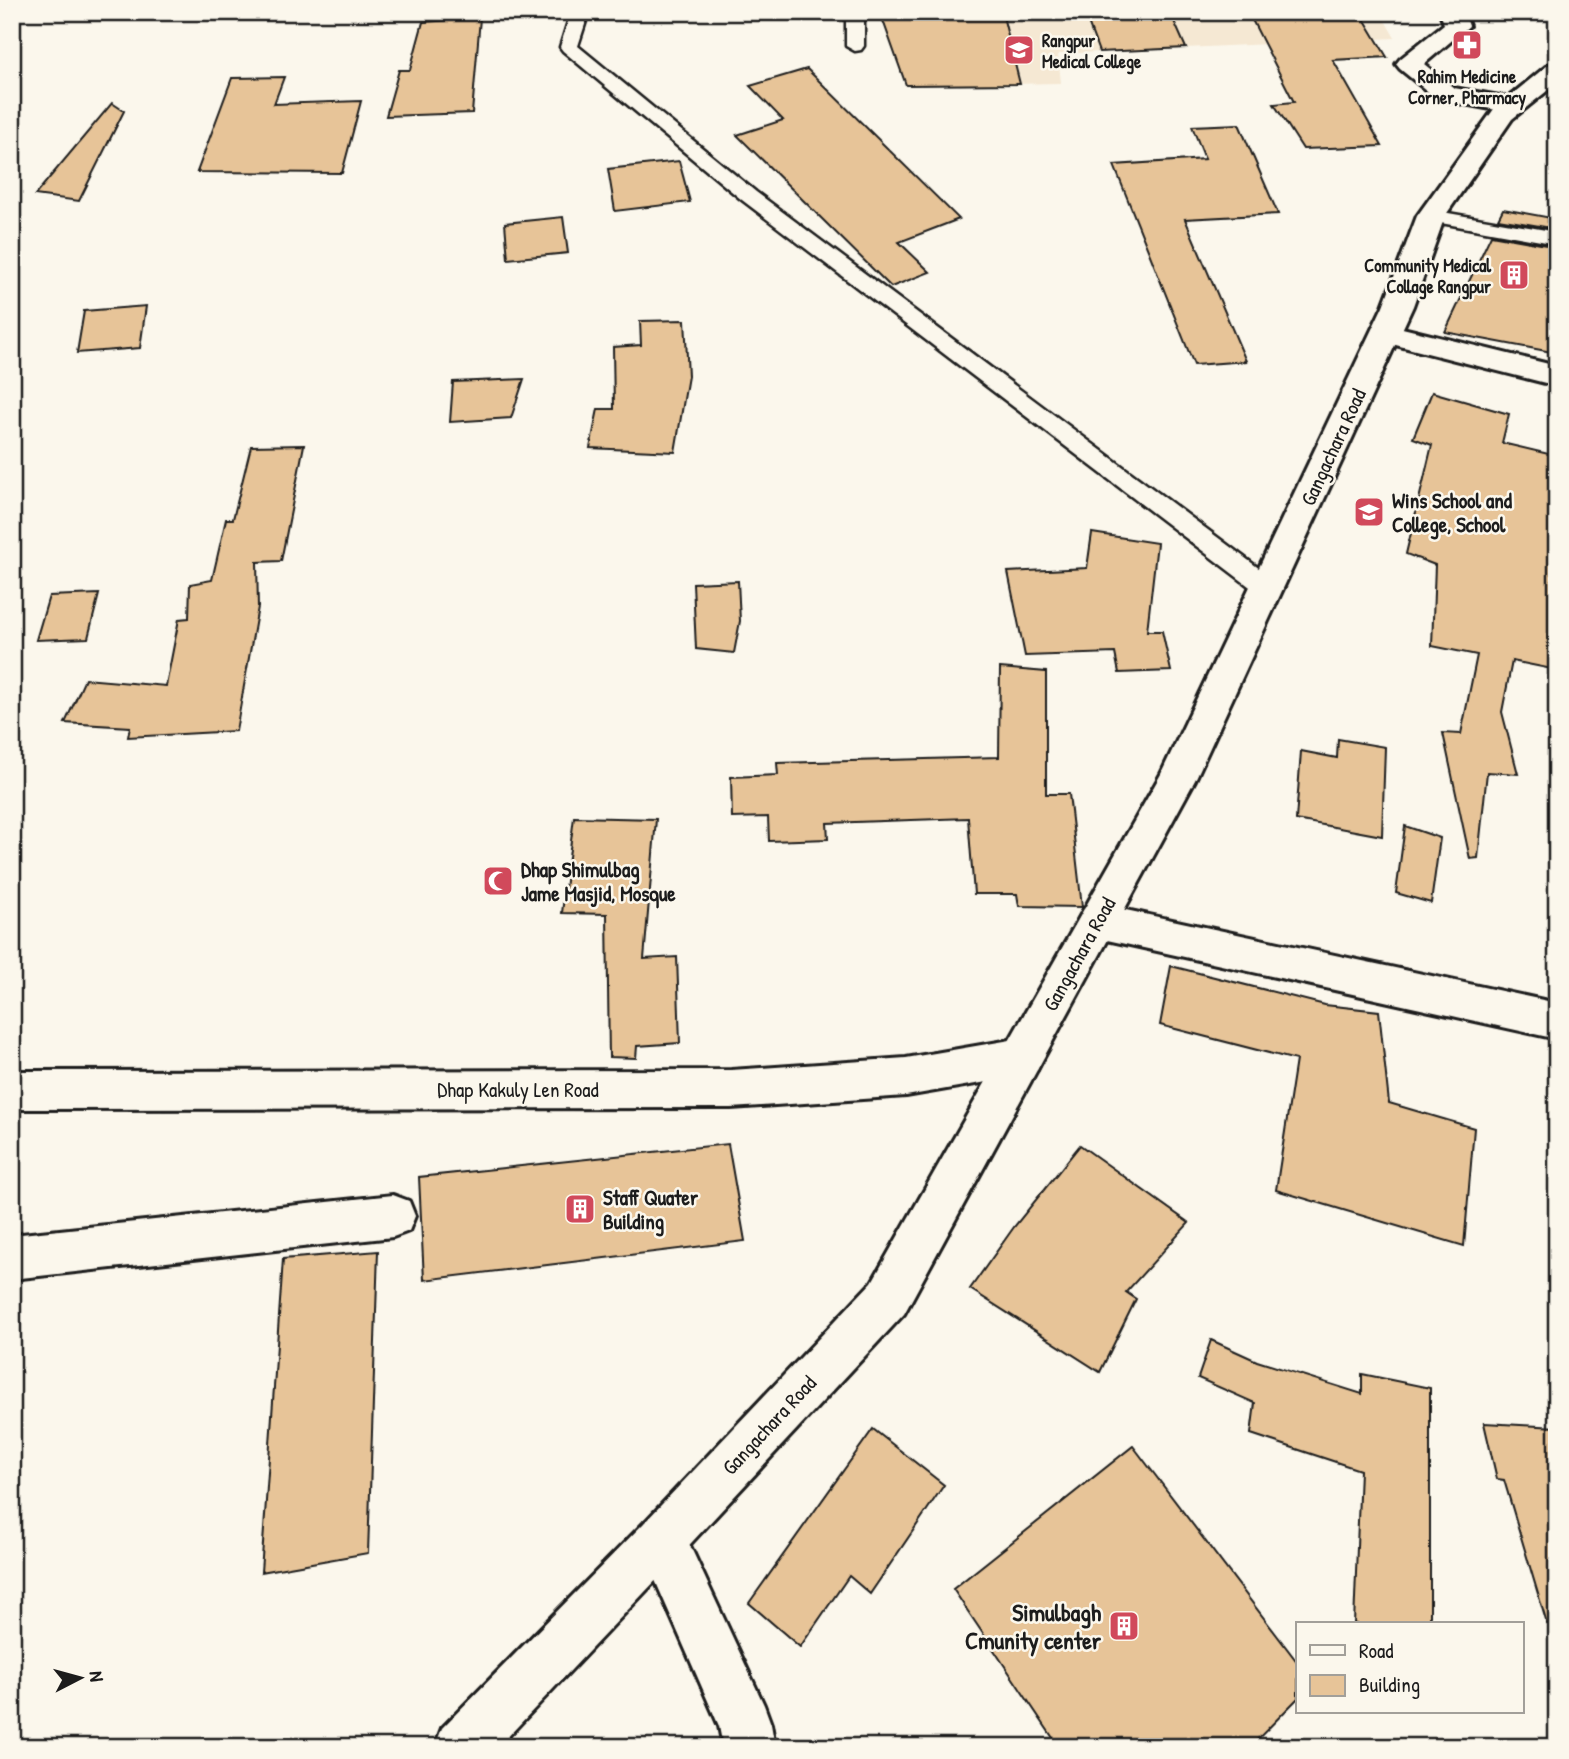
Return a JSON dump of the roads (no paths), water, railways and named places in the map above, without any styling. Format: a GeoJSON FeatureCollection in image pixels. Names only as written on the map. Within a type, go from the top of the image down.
{"type":"FeatureCollection","features":[{"type":"Feature","properties":{"kind":"main road"},"geometry":{"type":"LineString","coordinates":[[1452,12],[1457,26],[1409,64],[1446,94],[1513,105]]}},
{"type":"Feature","properties":{"kind":"main road","name":"Gangachara Road"},"geometry":{"type":"LineString","coordinates":[[461,1747],[663,1539],[888,1298],[1177,780],[1386,333],[1431,216],[1503,114],[1557,70]]}},
{"type":"Feature","properties":{"kind":"main road"},"geometry":{"type":"LineString","coordinates":[[1386,333],[1557,376]]}},
{"type":"Feature","properties":{"kind":"main road"},"geometry":{"type":"LineString","coordinates":[[1098,921],[1557,1021]]}},
{"type":"Feature","properties":{"kind":"main road","name":"Dhap Kakuly Len Road"},"geometry":{"type":"LineString","coordinates":[[12,1090],[731,1090],[906,1077],[1022,1057]]}},
{"type":"Feature","properties":{"kind":"main road"},"geometry":{"type":"LineString","coordinates":[[12,1257],[393,1216]]}},
{"type":"Feature","properties":{"kind":"main road"},"geometry":{"type":"LineString","coordinates":[[663,1539],[745,1724],[749,1747]]}},
{"type":"Feature","properties":{"kind":"lane"},"geometry":{"type":"LineString","coordinates":[[580,12],[569,47],[749,196],[1267,587]]}},
{"type":"Feature","properties":{"kind":"lane"},"geometry":{"type":"LineString","coordinates":[[855,12],[855,46]]}},
{"type":"Feature","properties":{"kind":"lane"},"geometry":{"type":"LineString","coordinates":[[1431,216],[1557,238]]}},
{"type":"Feature","properties":{"kind":"place","name":"Rahim Medicine Corner, Pharmacy"},"geometry":{"type":"Point","coordinates":[1467,45]}},
{"type":"Feature","properties":{"kind":"place","name":"Rangpur Medical College"},"geometry":{"type":"Point","coordinates":[1019,50]}},
{"type":"Feature","properties":{"kind":"place","name":"Community Medical Collage Rangpur"},"geometry":{"type":"Point","coordinates":[1514,275]}},
{"type":"Feature","properties":{"kind":"place","name":"Wins School and College, School"},"geometry":{"type":"Point","coordinates":[1369,512]}},
{"type":"Feature","properties":{"kind":"place","name":"Dhap Shimulbag Jame Masjid, Mosque"},"geometry":{"type":"Point","coordinates":[498,881]}},
{"type":"Feature","properties":{"kind":"place","name":"Staff Quater Building"},"geometry":{"type":"Point","coordinates":[580,1209]}},
{"type":"Feature","properties":{"kind":"place","name":"Simulbagh Cmunity center"},"geometry":{"type":"Point","coordinates":[1124,1626]}}]}
